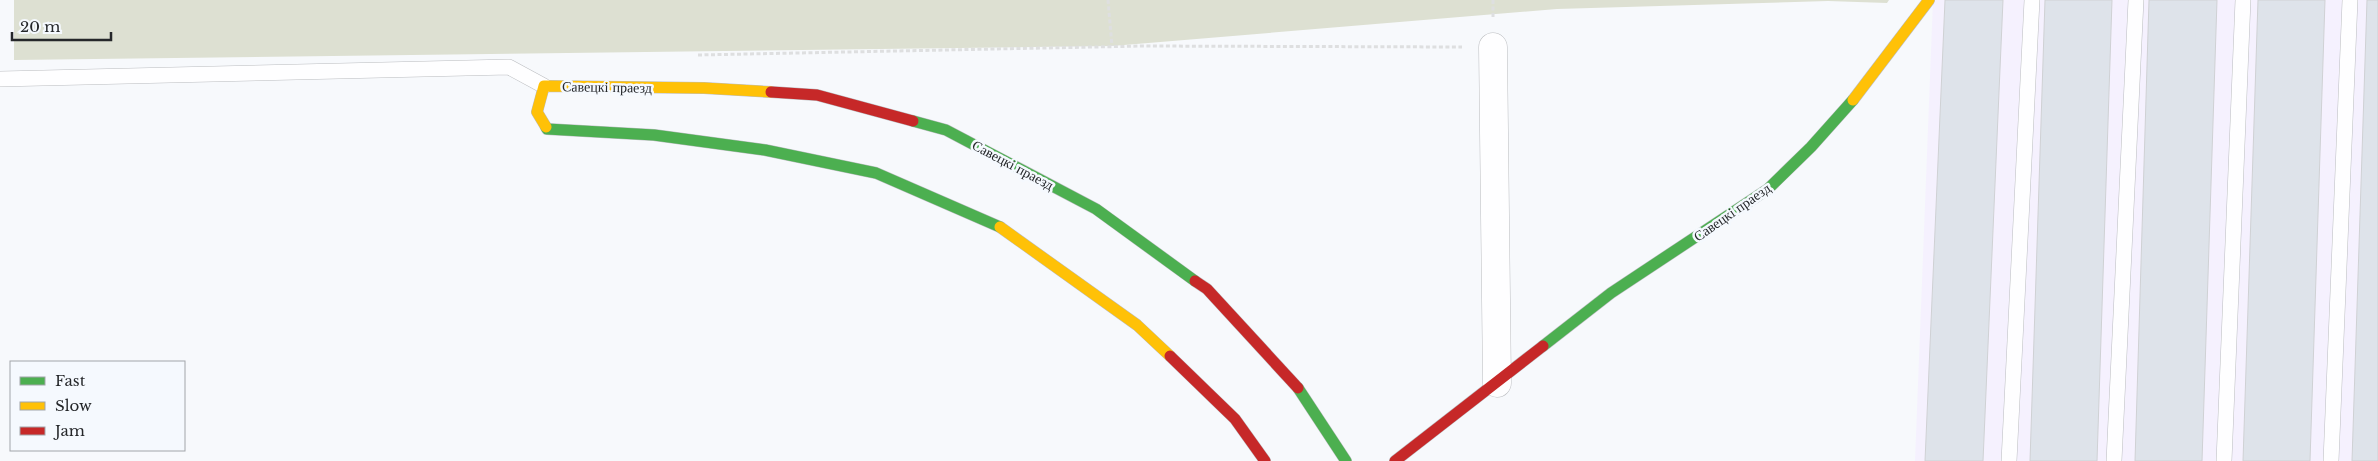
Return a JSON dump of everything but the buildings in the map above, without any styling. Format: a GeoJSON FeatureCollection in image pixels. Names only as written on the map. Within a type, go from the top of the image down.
{"type":"FeatureCollection","features":[{"type":"Feature","properties":{"kind":"street","name":"Савецкі праезд"},"geometry":{"type":"LineString","coordinates":[[1395,461],[1611,294],[1768,189],[1811,147],[1856,97],[1929,0]]}},
{"type":"Feature","properties":{"kind":"street"},"geometry":{"type":"LineString","coordinates":[[1493,47],[1496,383]]}},
{"type":"Feature","properties":{"kind":"street","name":"Савецкі праезд"},"geometry":{"type":"LineString","coordinates":[[1265,461],[1235,419],[1137,325],[999,226],[876,173],[765,150],[654,135],[547,129],[537,112],[544,86],[704,88],[817,95],[946,130],[1096,209],[1206,289],[1295,383],[1346,461]]}},
{"type":"Feature","properties":{"kind":"lane"},"geometry":{"type":"LineString","coordinates":[[2009,461],[2032,0]]}},
{"type":"Feature","properties":{"kind":"lane"},"geometry":{"type":"LineString","coordinates":[[2114,461],[2136,0]]}},
{"type":"Feature","properties":{"kind":"lane"},"geometry":{"type":"LineString","coordinates":[[2224,461],[2243,0]]}},
{"type":"Feature","properties":{"kind":"lane"},"geometry":{"type":"LineString","coordinates":[[2331,461],[2350,0]]}},
{"type":"Feature","properties":{"kind":"lane"},"geometry":{"type":"LineString","coordinates":[[0,79],[509,67],[544,86]]}},
{"type":"Feature","properties":{"kind":"path"},"geometry":{"type":"LineString","coordinates":[[1108,0],[1112,46]]}},
{"type":"Feature","properties":{"kind":"path"},"geometry":{"type":"LineString","coordinates":[[694,55],[1112,46],[1493,47]]}},
{"type":"Feature","properties":{"kind":"shaded area"},"geometry":{"type":"Polygon","coordinates":[[[14,0],[1889,0],[1887,3],[1828,1],[1557,9],[1112,46],[14,60],[14,0]]]}},
{"type":"Feature","properties":{"kind":"shaded area"},"geometry":{"type":"Polygon","coordinates":[[[1933,0],[2378,0],[2378,461],[1915,461],[1933,0]]]}},
{"type":"Feature","properties":{"kind":"traffic: fast"},"geometry":{"type":"LineString","coordinates":[[1543,346],[1611,293],[1768,189],[1811,147],[1853,100]]}},
{"type":"Feature","properties":{"kind":"traffic: fast"},"geometry":{"type":"LineString","coordinates":[[913,121],[946,130],[1096,209],[1195,281]]}},
{"type":"Feature","properties":{"kind":"traffic: fast"},"geometry":{"type":"LineString","coordinates":[[546,127],[547,129],[654,135],[765,150],[876,173],[1000,227]]}},
{"type":"Feature","properties":{"kind":"traffic: fast"},"geometry":{"type":"LineString","coordinates":[[1298,388],[1346,461]]}},
{"type":"Feature","properties":{"kind":"traffic: slow"},"geometry":{"type":"LineString","coordinates":[[1853,100],[1929,0]]}},
{"type":"Feature","properties":{"kind":"traffic: slow"},"geometry":{"type":"LineString","coordinates":[[546,127],[537,112],[544,86],[704,88],[771,92]]}},
{"type":"Feature","properties":{"kind":"traffic: slow"},"geometry":{"type":"LineString","coordinates":[[1000,227],[1137,325],[1170,356]]}},
{"type":"Feature","properties":{"kind":"traffic: jam"},"geometry":{"type":"LineString","coordinates":[[771,92],[817,95],[913,121]]}},
{"type":"Feature","properties":{"kind":"traffic: jam"},"geometry":{"type":"LineString","coordinates":[[1195,281],[1207,289],[1298,388]]}},
{"type":"Feature","properties":{"kind":"traffic: jam"},"geometry":{"type":"LineString","coordinates":[[1395,461],[1543,346]]}},
{"type":"Feature","properties":{"kind":"traffic: jam"},"geometry":{"type":"LineString","coordinates":[[1170,356],[1235,419],[1265,461]]}}]}
